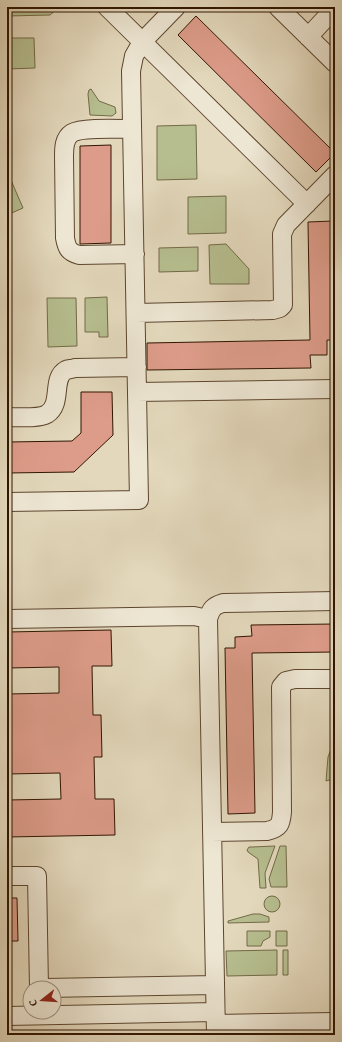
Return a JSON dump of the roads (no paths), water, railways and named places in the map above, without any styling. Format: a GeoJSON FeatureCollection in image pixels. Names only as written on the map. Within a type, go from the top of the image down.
{"type":"FeatureCollection","features":[{"type":"Feature","properties":{"kind":"street"},"geometry":{"type":"LineString","coordinates":[[107,7],[306,204]]}},
{"type":"Feature","properties":{"kind":"street"},"geometry":{"type":"LineString","coordinates":[[7,502],[139,500],[131,71],[134,56],[142,42],[176,7]]}},
{"type":"Feature","properties":{"kind":"street"},"geometry":{"type":"LineString","coordinates":[[278,7],[335,63]]}},
{"type":"Feature","properties":{"kind":"street"},"geometry":{"type":"LineString","coordinates":[[308,37],[335,8]]}},
{"type":"Feature","properties":{"kind":"street"},"geometry":{"type":"LineString","coordinates":[[132,129],[81,130],[72,133],[67,138],[64,146],[65,238],[67,248],[71,253],[79,255],[134,254]]}},
{"type":"Feature","properties":{"kind":"street"},"geometry":{"type":"LineString","coordinates":[[136,313],[278,310],[283,305],[282,234],[286,225],[335,175]]}},
{"type":"Feature","properties":{"kind":"street"},"geometry":{"type":"LineString","coordinates":[[7,417],[36,416],[46,414],[53,409],[56,401],[60,377],[66,370],[75,368],[137,367]]}},
{"type":"Feature","properties":{"kind":"street"},"geometry":{"type":"LineString","coordinates":[[137,392],[335,389]]}},
{"type":"Feature","properties":{"kind":"street"},"geometry":{"type":"LineString","coordinates":[[216,1024],[208,619],[212,608],[223,603],[335,601]]}},
{"type":"Feature","properties":{"kind":"street"},"geometry":{"type":"LineString","coordinates":[[7,619],[194,616],[208,619]]}},
{"type":"Feature","properties":{"kind":"street"},"geometry":{"type":"LineString","coordinates":[[212,832],[267,831],[275,829],[281,823],[281,687],[286,681],[295,679],[335,679]]}},
{"type":"Feature","properties":{"kind":"street"},"geometry":{"type":"LineString","coordinates":[[7,876],[37,876],[39,980]]}},
{"type":"Feature","properties":{"kind":"street"},"geometry":{"type":"LineString","coordinates":[[62,988],[215,985]]}},
{"type":"Feature","properties":{"kind":"street"},"geometry":{"type":"LineString","coordinates":[[7,1016],[216,1024],[242,1029],[279,1029],[335,1022]]}}]}
